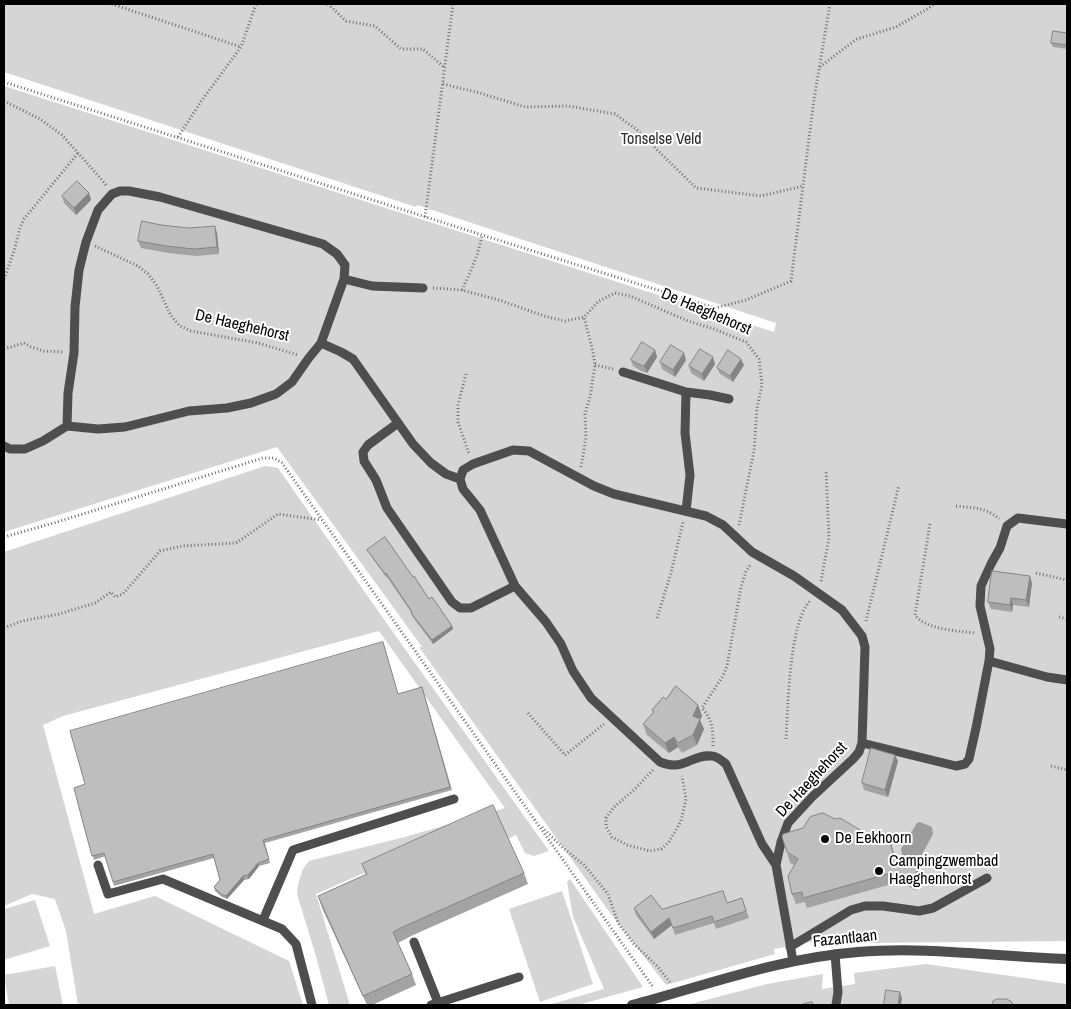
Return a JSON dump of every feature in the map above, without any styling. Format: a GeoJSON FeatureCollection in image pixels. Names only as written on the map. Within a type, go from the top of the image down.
{"type":"FeatureCollection","features":[{"type":"Feature","properties":{"kind":"street","name":"Fazantlaan"},"geometry":{"type":"LineString","coordinates":[[632,1005],[760,968],[835,954],[910,950],[1067,959]]}},
{"type":"Feature","properties":{"kind":"lane"},"geometry":{"type":"LineString","coordinates":[[4,446],[10,449],[25,449],[43,441],[67,426],[98,429],[125,427],[189,411],[227,408],[251,403],[276,394],[292,382],[321,343],[344,279],[345,265],[337,254],[323,244],[160,197],[129,191],[120,191],[112,194],[98,210],[78,270],[74,353],[68,393],[67,426]]}},
{"type":"Feature","properties":{"kind":"lane"},"geometry":{"type":"LineString","coordinates":[[344,279],[372,286],[423,288]]}},
{"type":"Feature","properties":{"kind":"lane"},"geometry":{"type":"LineString","coordinates":[[321,343],[342,352],[353,360],[413,444],[431,463],[446,474],[460,479]]}},
{"type":"Feature","properties":{"kind":"lane"},"geometry":{"type":"LineString","coordinates":[[623,372],[686,392],[710,394],[729,399]]}},
{"type":"Feature","properties":{"kind":"lane"},"geometry":{"type":"LineString","coordinates":[[686,392],[685,433],[690,475],[686,511]]}},
{"type":"Feature","properties":{"kind":"lane"},"geometry":{"type":"LineString","coordinates":[[398,423],[368,445],[363,452],[364,461],[376,480],[387,508],[452,602],[460,608],[471,608],[515,586]]}},
{"type":"Feature","properties":{"kind":"lane"},"geometry":{"type":"LineString","coordinates":[[714,756],[700,757],[680,765],[670,766],[660,762],[591,698],[573,671],[561,644],[546,622],[515,586],[480,510],[463,489],[460,479],[463,470],[473,464],[513,450],[529,451],[594,486],[614,494],[706,516],[723,525],[763,560],[794,576],[842,610],[862,636]]}},
{"type":"Feature","properties":{"kind":"lane"},"geometry":{"type":"LineString","coordinates":[[1007,526],[1018,518],[1067,524]]}},
{"type":"Feature","properties":{"kind":"lane","name":"De Haeghehorst"},"geometry":{"type":"LineString","coordinates":[[862,743],[956,766],[965,764],[976,728],[989,661],[990,649],[980,606],[981,586],[1000,548],[1007,526]]}},
{"type":"Feature","properties":{"kind":"lane","name":"De Haeghehorst"},"geometry":{"type":"LineString","coordinates":[[792,961],[776,865],[781,842],[788,823],[859,752],[862,743],[865,647],[862,636]]}},
{"type":"Feature","properties":{"kind":"lane"},"geometry":{"type":"LineString","coordinates":[[989,661],[1047,677],[1067,680]]}},
{"type":"Feature","properties":{"kind":"lane","name":"De Haeghehorst"},"geometry":{"type":"LineString","coordinates":[[714,756],[726,764],[762,844],[776,865]]}},
{"type":"Feature","properties":{"kind":"lane"},"geometry":{"type":"LineString","coordinates":[[263,920],[293,850],[454,800]]}},
{"type":"Feature","properties":{"kind":"lane"},"geometry":{"type":"LineString","coordinates":[[98,865],[108,894],[163,879],[282,929],[296,944],[312,1005]]}},
{"type":"Feature","properties":{"kind":"lane"},"geometry":{"type":"LineString","coordinates":[[790,947],[851,910],[866,906],[883,906],[919,911],[933,908],[987,878]]}},
{"type":"Feature","properties":{"kind":"lane"},"geometry":{"type":"LineString","coordinates":[[414,942],[436,1004],[519,977]]}},
{"type":"Feature","properties":{"kind":"lane"},"geometry":{"type":"LineString","coordinates":[[835,954],[838,992],[836,1005]]}},
{"type":"Feature","properties":{"kind":"path"},"geometry":{"type":"LineString","coordinates":[[112,4],[241,46]]}},
{"type":"Feature","properties":{"kind":"path"},"geometry":{"type":"LineString","coordinates":[[178,138],[202,100],[241,46],[256,4]]}},
{"type":"Feature","properties":{"kind":"path"},"geometry":{"type":"LineString","coordinates":[[328,4],[346,21],[375,26],[401,49],[423,49],[444,67]]}},
{"type":"Feature","properties":{"kind":"path"},"geometry":{"type":"LineString","coordinates":[[425,217],[453,4]]}},
{"type":"Feature","properties":{"kind":"path"},"geometry":{"type":"LineString","coordinates":[[4,82],[715,308],[761,295],[791,281],[814,99],[830,4]]}},
{"type":"Feature","properties":{"kind":"path"},"geometry":{"type":"LineString","coordinates":[[819,68],[857,39],[896,27],[934,4]]}},
{"type":"Feature","properties":{"kind":"path"},"geometry":{"type":"LineString","coordinates":[[442,84],[525,107],[568,106],[615,114],[636,128],[696,188],[762,196],[803,186]]}},
{"type":"Feature","properties":{"kind":"path"},"geometry":{"type":"LineString","coordinates":[[4,101],[40,119],[62,135],[112,194]]}},
{"type":"Feature","properties":{"kind":"path"},"geometry":{"type":"LineString","coordinates":[[4,279],[24,219],[78,153]]}},
{"type":"Feature","properties":{"kind":"path"},"geometry":{"type":"LineString","coordinates":[[462,290],[471,270],[482,235]]}},
{"type":"Feature","properties":{"kind":"path","name":"De Haeghehorst"},"geometry":{"type":"LineString","coordinates":[[86,242],[138,266],[148,274],[157,286],[170,316],[180,326],[191,331],[258,343],[308,358]]}},
{"type":"Feature","properties":{"kind":"path"},"geometry":{"type":"LineString","coordinates":[[423,288],[462,290],[565,321],[584,317],[595,365],[585,414],[586,438],[579,478]]}},
{"type":"Feature","properties":{"kind":"path","name":"De Haeghehorst"},"geometry":{"type":"LineString","coordinates":[[584,317],[599,301],[615,293],[630,296],[688,321],[746,342],[759,358],[762,385],[757,408],[754,451],[737,538]]}},
{"type":"Feature","properties":{"kind":"path"},"geometry":{"type":"LineString","coordinates":[[4,349],[24,343],[44,351],[74,353]]}},
{"type":"Feature","properties":{"kind":"path"},"geometry":{"type":"LineString","coordinates":[[595,365],[623,372]]}},
{"type":"Feature","properties":{"kind":"path"},"geometry":{"type":"LineString","coordinates":[[466,374],[458,405],[458,422],[473,464]]}},
{"type":"Feature","properties":{"kind":"path"},"geometry":{"type":"LineString","coordinates":[[4,536],[57,522],[263,458],[274,458],[282,463],[661,997]]}},
{"type":"Feature","properties":{"kind":"path"},"geometry":{"type":"LineString","coordinates":[[786,739],[791,666],[799,620],[806,604],[818,592],[829,538],[826,470]]}},
{"type":"Feature","properties":{"kind":"path"},"geometry":{"type":"LineString","coordinates":[[862,636],[899,484]]}},
{"type":"Feature","properties":{"kind":"path"},"geometry":{"type":"LineString","coordinates":[[956,506],[981,508],[992,512],[1007,526]]}},
{"type":"Feature","properties":{"kind":"path"},"geometry":{"type":"LineString","coordinates":[[657,618],[671,573],[686,511]]}},
{"type":"Feature","properties":{"kind":"path"},"geometry":{"type":"LineString","coordinates":[[4,628],[22,621],[59,614],[95,603],[111,592],[115,597],[123,594],[160,550],[182,546],[236,543],[278,514],[322,520]]}},
{"type":"Feature","properties":{"kind":"path"},"geometry":{"type":"LineString","coordinates":[[930,524],[915,615],[919,620],[949,630],[987,634]]}},
{"type":"Feature","properties":{"kind":"path"},"geometry":{"type":"LineString","coordinates":[[714,756],[713,732],[709,717],[702,708],[723,676],[727,666],[741,588],[746,571],[752,563],[763,560]]}},
{"type":"Feature","properties":{"kind":"path"},"geometry":{"type":"LineString","coordinates":[[1036,572],[1067,580]]}},
{"type":"Feature","properties":{"kind":"path"},"geometry":{"type":"LineString","coordinates":[[1059,617],[1067,619]]}},
{"type":"Feature","properties":{"kind":"path"},"geometry":{"type":"LineString","coordinates":[[528,713],[565,755],[612,718]]}},
{"type":"Feature","properties":{"kind":"path"},"geometry":{"type":"LineString","coordinates":[[660,762],[634,790],[614,806],[606,818],[606,827],[612,837],[627,845],[650,851],[661,849],[669,842],[682,821],[686,798],[680,765]]}},
{"type":"Feature","properties":{"kind":"path"},"geometry":{"type":"LineString","coordinates":[[1052,766],[1067,770]]}},
{"type":"Feature","properties":{"kind":"path"},"geometry":{"type":"LineString","coordinates":[[536,820],[562,847],[584,866],[608,894],[618,923],[634,944],[657,966],[678,992]]}},
{"type":"Feature","properties":{"kind":"green space","name":"Tonselse Veld"},"geometry":{"type":"Polygon","coordinates":[[[4,4],[1067,4],[1067,941],[868,943],[831,942],[827,939],[774,949],[775,954],[666,985],[608,910],[419,647],[422,647],[277,447],[4,532],[4,86],[774,332],[776,323],[4,72],[4,4]]]}},
{"type":"Feature","properties":{"kind":"green space"},"geometry":{"type":"Polygon","coordinates":[[[265,466],[278,468],[549,851],[534,856],[525,853],[516,835],[505,840],[396,859],[316,894],[350,1005],[329,1005],[297,894],[303,869],[309,861],[405,837],[505,808],[379,631],[63,716],[43,725],[94,914],[155,896],[289,961],[303,1005],[78,1005],[66,931],[55,899],[32,894],[4,906],[4,552],[265,466]]]}},
{"type":"Feature","properties":{"kind":"green space"},"geometry":{"type":"Polygon","coordinates":[[[570,879],[643,987],[578,1005],[548,1005],[604,989],[573,917],[567,882],[570,879]]]}},
{"type":"Feature","properties":{"kind":"green space"},"geometry":{"type":"Polygon","coordinates":[[[562,891],[593,984],[540,1002],[509,909],[562,891]]]}},
{"type":"Feature","properties":{"kind":"green space"},"geometry":{"type":"Polygon","coordinates":[[[35,900],[50,946],[4,960],[4,909],[35,900]]]}},
{"type":"Feature","properties":{"kind":"green space"},"geometry":{"type":"Polygon","coordinates":[[[926,964],[1067,984],[1067,1005],[687,1005],[767,984],[823,974],[822,989],[855,984],[854,973],[926,964]]]}},
{"type":"Feature","properties":{"kind":"green space"},"geometry":{"type":"Polygon","coordinates":[[[55,966],[63,1005],[9,1005],[4,975],[55,966]]]}},
{"type":"Feature","properties":{"kind":"shaded area"},"geometry":{"type":"Polygon","coordinates":[[[920,822],[932,827],[933,834],[919,860],[913,861],[902,855],[901,849],[917,823],[920,822]]]}},
{"type":"Feature","properties":{"kind":"building"},"geometry":{"type":"Polygon","coordinates":[[[1053,31],[1067,33],[1067,45],[1051,43],[1053,31]]]}},
{"type":"Feature","properties":{"kind":"building"},"geometry":{"type":"Polygon","coordinates":[[[77,181],[89,193],[74,208],[62,196],[77,181]]]}},
{"type":"Feature","properties":{"kind":"building"},"geometry":{"type":"Polygon","coordinates":[[[142,221],[189,228],[215,226],[217,247],[194,249],[138,241],[142,221]]]}},
{"type":"Feature","properties":{"kind":"building"},"geometry":{"type":"Polygon","coordinates":[[[642,342],[655,350],[644,366],[631,360],[642,342]]]}},
{"type":"Feature","properties":{"kind":"building"},"geometry":{"type":"Polygon","coordinates":[[[671,345],[684,353],[673,370],[660,362],[671,345]]]}},
{"type":"Feature","properties":{"kind":"building"},"geometry":{"type":"Polygon","coordinates":[[[700,349],[713,357],[702,374],[689,366],[700,349]]]}},
{"type":"Feature","properties":{"kind":"building"},"geometry":{"type":"Polygon","coordinates":[[[728,350],[741,359],[730,376],[717,368],[728,350]]]}},
{"type":"Feature","properties":{"kind":"building"},"geometry":{"type":"Polygon","coordinates":[[[385,537],[429,599],[432,597],[452,626],[432,640],[411,613],[386,573],[367,550],[385,537]]]}},
{"type":"Feature","properties":{"kind":"building"},"geometry":{"type":"Polygon","coordinates":[[[992,571],[1030,576],[1026,600],[1011,598],[1010,605],[988,602],[992,571]]]}},
{"type":"Feature","properties":{"kind":"building"},"geometry":{"type":"Polygon","coordinates":[[[383,642],[398,694],[422,687],[450,787],[263,840],[269,859],[258,863],[248,875],[243,876],[226,896],[214,887],[220,880],[213,854],[113,882],[104,853],[92,856],[74,788],[85,784],[70,731],[383,642]]]}},
{"type":"Feature","properties":{"kind":"building"},"geometry":{"type":"Polygon","coordinates":[[[676,686],[698,705],[693,716],[700,719],[693,735],[678,743],[674,737],[665,743],[643,724],[654,712],[652,710],[663,697],[666,699],[676,686]]]}},
{"type":"Feature","properties":{"kind":"building"},"geometry":{"type":"Polygon","coordinates":[[[871,748],[895,755],[885,790],[862,783],[871,748]]]}},
{"type":"Feature","properties":{"kind":"building"},"geometry":{"type":"Polygon","coordinates":[[[493,805],[524,873],[393,932],[412,974],[363,996],[318,896],[367,874],[362,864],[493,805]]]}},
{"type":"Feature","properties":{"kind":"building"},"geometry":{"type":"Polygon","coordinates":[[[823,813],[835,819],[840,818],[872,837],[887,833],[896,862],[903,860],[918,869],[912,880],[900,873],[891,873],[803,898],[802,892],[792,894],[788,876],[798,859],[787,852],[782,837],[783,834],[803,828],[810,817],[823,813]]]}},
{"type":"Feature","properties":{"kind":"building"},"geometry":{"type":"Polygon","coordinates":[[[723,891],[727,903],[742,898],[746,911],[714,922],[712,916],[673,928],[669,918],[651,932],[634,908],[651,895],[662,909],[723,891]]]}},
{"type":"Feature","properties":{"kind":"building"},"geometry":{"type":"Polygon","coordinates":[[[886,990],[900,992],[898,1005],[884,1005],[886,990]]]}},
{"type":"Feature","properties":{"kind":"building"},"geometry":{"type":"Polygon","coordinates":[[[1007,999],[1013,1005],[992,1005],[993,1001],[1007,999]]]}},
{"type":"Feature","properties":{"kind":"building"},"geometry":{"type":"Polygon","coordinates":[[[812,1002],[813,1005],[800,1005],[812,1002]]]}},
{"type":"Feature","properties":{"kind":"place","name":"De Eekhoorn"},"geometry":{"type":"Point","coordinates":[825,839]}},
{"type":"Feature","properties":{"kind":"place","name":"Campingzwembad Haeghenhorst"},"geometry":{"type":"Point","coordinates":[879,871]}}]}
